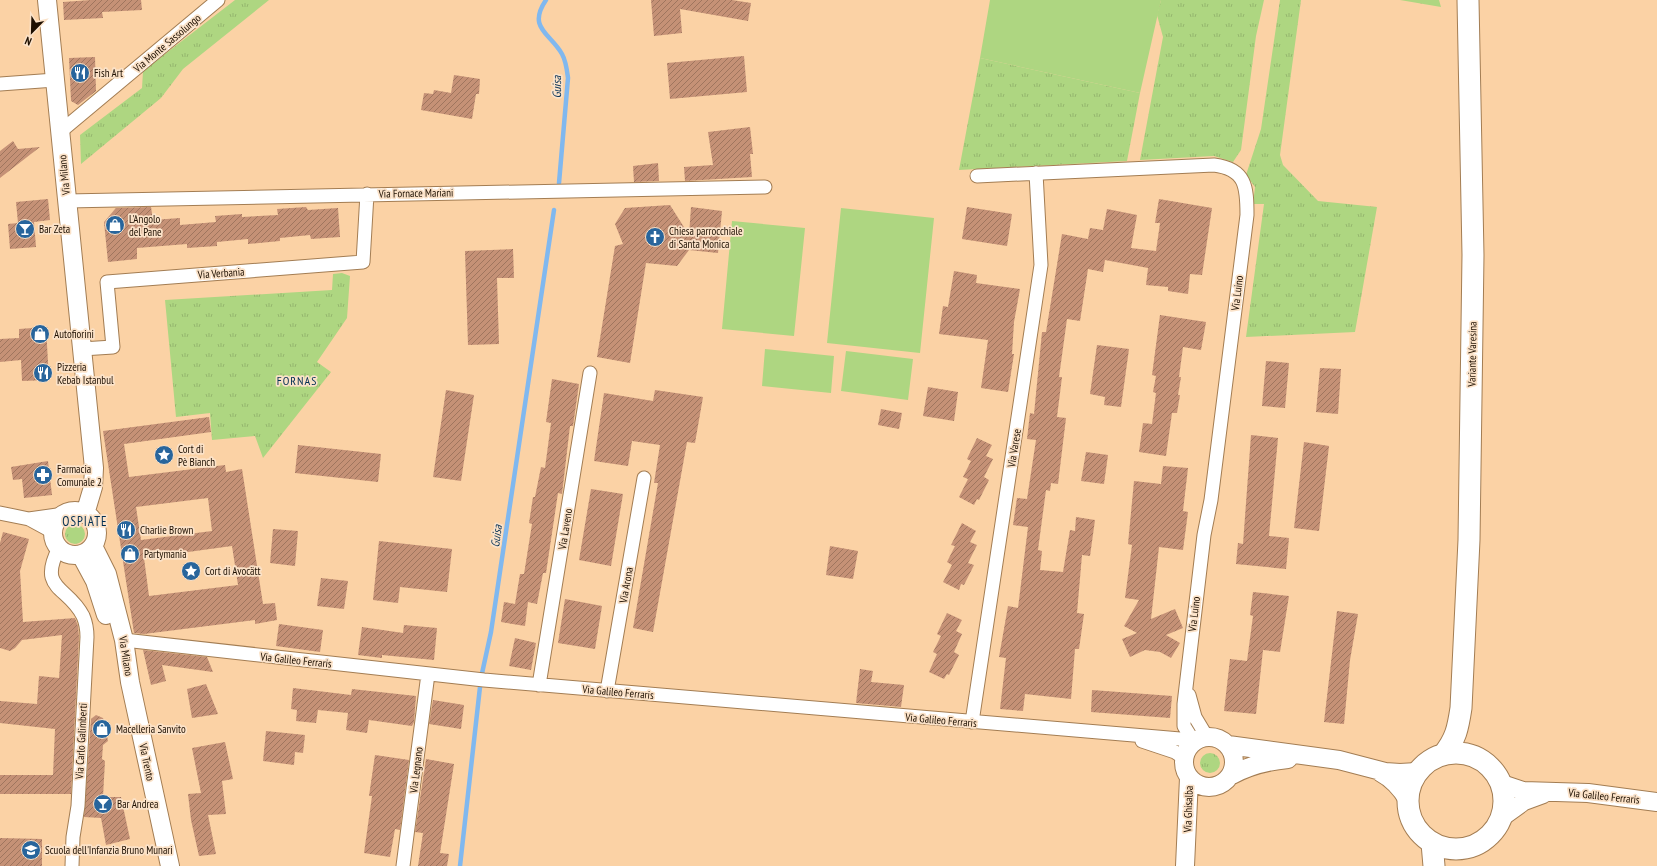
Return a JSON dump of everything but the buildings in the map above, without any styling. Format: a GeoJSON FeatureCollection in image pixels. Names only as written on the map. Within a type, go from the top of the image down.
{"type":"FeatureCollection","features":[{"type":"Feature","properties":{"kind":"main road","name":"Variante Varesina"},"geometry":{"type":"LineString","coordinates":[[1443,755],[1453,742],[1458,726],[1461,708],[1469,540],[1473,255],[1468,0]]}},
{"type":"Feature","properties":{"kind":"main road","name":"Variante Varesina"},"geometry":{"type":"LineString","coordinates":[[1461,708],[1470,743],[1480,759],[1496,774],[1502,784]]}},
{"type":"Feature","properties":{"kind":"main road","name":"Variante Varesina"},"geometry":{"type":"LineString","coordinates":[[1463,849],[1452,849],[1432,843],[1417,829],[1412,820],[1408,800],[1410,786],[1417,772],[1433,758],[1443,755],[1462,753],[1480,759]]}},
{"type":"Feature","properties":{"kind":"main road"},"geometry":{"type":"LineString","coordinates":[[1448,866],[1463,849],[1473,846],[1487,838],[1498,826],[1502,817],[1504,800],[1502,784]]}},
{"type":"Feature","properties":{"kind":"main road"},"geometry":{"type":"LineString","coordinates":[[1432,843],[1434,866]]}},
{"type":"Feature","properties":{"kind":"street","name":"Via Milano"},"geometry":{"type":"LineString","coordinates":[[46,0],[82,349],[83,486],[74,513]]}},
{"type":"Feature","properties":{"kind":"street","name":"Via Monte Sassolungo"},"geometry":{"type":"LineString","coordinates":[[60,132],[218,0]]}},
{"type":"Feature","properties":{"kind":"street"},"geometry":{"type":"LineString","coordinates":[[0,84],[55,80]]}},
{"type":"Feature","properties":{"kind":"street","name":"Via Luino"},"geometry":{"type":"LineString","coordinates":[[977,176],[1214,165],[1230,168],[1237,173],[1245,184],[1247,215],[1211,500],[1206,521],[1199,569],[1188,676],[1194,745]]}},
{"type":"Feature","properties":{"kind":"street","name":"Via Varese"},"geometry":{"type":"LineString","coordinates":[[972,722],[1041,265],[1036,173]]}},
{"type":"Feature","properties":{"kind":"street","name":"Via Fornace Mariani"},"geometry":{"type":"LineString","coordinates":[[67,201],[765,187]]}},
{"type":"Feature","properties":{"kind":"street","name":"Via Verbania"},"geometry":{"type":"LineString","coordinates":[[82,349],[113,347],[106,282],[363,262],[367,194]]}},
{"type":"Feature","properties":{"kind":"street","name":"Via Laveno"},"geometry":{"type":"LineString","coordinates":[[539,685],[590,373]]}},
{"type":"Feature","properties":{"kind":"street","name":"Via Arona"},"geometry":{"type":"LineString","coordinates":[[607,691],[644,478]]}},
{"type":"Feature","properties":{"kind":"street"},"geometry":{"type":"LineString","coordinates":[[0,513],[29,518],[74,513],[93,520],[97,528],[97,538],[87,551],[65,553],[56,540],[29,518]]}},
{"type":"Feature","properties":{"kind":"street"},"geometry":{"type":"LineString","coordinates":[[56,540],[55,525],[74,513]]}},
{"type":"Feature","properties":{"kind":"street","name":"Via Carlo Galimberti"},"geometry":{"type":"LineString","coordinates":[[56,540],[51,566],[52,579],[83,616],[87,637],[78,806],[73,837],[72,866]]}},
{"type":"Feature","properties":{"kind":"street","name":"Via Milano"},"geometry":{"type":"LineString","coordinates":[[87,551],[107,574],[124,640],[130,682]]}},
{"type":"Feature","properties":{"kind":"street","name":"Via Milano"},"geometry":{"type":"LineString","coordinates":[[87,551],[120,659],[130,682]]}},
{"type":"Feature","properties":{"kind":"street","name":"Via Galileo Ferraris"},"geometry":{"type":"LineString","coordinates":[[124,640],[480,680],[1180,739],[1194,745]]}},
{"type":"Feature","properties":{"kind":"street","name":"Via Legnano"},"geometry":{"type":"LineString","coordinates":[[403,866],[428,674]]}},
{"type":"Feature","properties":{"kind":"street","name":"Via Trento"},"geometry":{"type":"LineString","coordinates":[[130,682],[170,866]]}},
{"type":"Feature","properties":{"kind":"street"},"geometry":{"type":"LineString","coordinates":[[1308,757],[1263,762],[1249,766],[1232,775],[1227,781],[1215,787],[1198,785],[1189,778],[1184,765],[1194,745],[1215,737],[1228,745],[1339,760],[1378,770],[1400,773],[1417,772]]}},
{"type":"Feature","properties":{"kind":"street"},"geometry":{"type":"LineString","coordinates":[[1228,745],[1235,759],[1232,775]]}},
{"type":"Feature","properties":{"kind":"street"},"geometry":{"type":"LineString","coordinates":[[1378,770],[1394,781],[1408,800]]}},
{"type":"Feature","properties":{"kind":"street","name":"Via Ghisalba"},"geometry":{"type":"LineString","coordinates":[[1185,866],[1189,778]]}},
{"type":"Feature","properties":{"kind":"street","name":"Via Galileo Ferraris"},"geometry":{"type":"LineString","coordinates":[[1502,784],[1523,791],[1588,793],[1657,802]]}},
{"type":"Feature","properties":{"kind":"street","name":"Via Ghisalba"},"geometry":{"type":"LineString","coordinates":[[1187,840],[1200,805],[1215,787]]}},
{"type":"Feature","properties":{"kind":"street","name":"Via Galileo Ferraris"},"geometry":{"type":"LineString","coordinates":[[1502,817],[1524,801],[1550,791]]}},
{"type":"Feature","properties":{"kind":"green space"},"geometry":{"type":"Polygon","coordinates":[[[235,0],[269,0],[183,69],[161,98],[81,164],[80,135],[142,88],[143,71],[235,0]]]}},
{"type":"Feature","properties":{"kind":"green space"},"geometry":{"type":"Polygon","coordinates":[[[990,0],[1161,0],[1140,93],[980,58],[990,0]]]}},
{"type":"Feature","properties":{"kind":"green space"},"geometry":{"type":"Polygon","coordinates":[[[1161,0],[1264,0],[1256,36],[1241,150],[1233,162],[1214,156],[1140,160],[1163,37],[1157,15],[1161,0]]]}},
{"type":"Feature","properties":{"kind":"green space"},"geometry":{"type":"Polygon","coordinates":[[[1280,0],[1301,0],[1280,155],[1283,165],[1318,201],[1377,207],[1355,332],[1246,337],[1264,204],[1253,204],[1255,187],[1246,175],[1261,129],[1280,0]]]}},
{"type":"Feature","properties":{"kind":"green space"},"geometry":{"type":"Polygon","coordinates":[[[1400,0],[1439,0],[1441,7],[1400,0]]]}},
{"type":"Feature","properties":{"kind":"green space"},"geometry":{"type":"Polygon","coordinates":[[[980,58],[1140,93],[1127,161],[959,170],[980,58]]]}},
{"type":"Feature","properties":{"kind":"green space"},"geometry":{"type":"Polygon","coordinates":[[[841,208],[934,218],[920,353],[827,343],[841,208]]]}},
{"type":"Feature","properties":{"kind":"green space"},"geometry":{"type":"Polygon","coordinates":[[[732,221],[805,228],[794,336],[722,329],[732,221]]]}},
{"type":"Feature","properties":{"kind":"green space"},"geometry":{"type":"Polygon","coordinates":[[[342,273],[350,276],[347,318],[317,362],[331,372],[263,458],[255,436],[212,440],[210,413],[176,417],[165,300],[332,290],[333,274],[342,273]]]}},
{"type":"Feature","properties":{"kind":"green space"},"geometry":{"type":"Polygon","coordinates":[[[765,349],[834,356],[831,393],[762,386],[765,349]]]}},
{"type":"Feature","properties":{"kind":"green space"},"geometry":{"type":"Polygon","coordinates":[[[846,351],[913,359],[908,400],[841,391],[846,351]]]}},
{"type":"Feature","properties":{"kind":"green space"},"geometry":{"type":"Polygon","coordinates":[[[71,524],[79,524],[85,530],[85,538],[79,544],[71,544],[65,538],[65,530],[71,524]]]}},
{"type":"Feature","properties":{"kind":"green space"},"geometry":{"type":"Polygon","coordinates":[[[1210,753],[1217,756],[1220,763],[1217,770],[1210,773],[1203,770],[1200,763],[1203,756],[1210,753]]]}},
{"type":"Feature","properties":{"kind":"waterway","name":"Guisa"},"geometry":{"type":"LineString","coordinates":[[546,0],[541,9],[539,17],[540,24],[542,30],[562,54],[568,78],[559,183]]}},
{"type":"Feature","properties":{"kind":"waterway","name":"Guisa"},"geometry":{"type":"LineString","coordinates":[[460,866],[481,678],[491,632],[554,210]]}},
{"type":"Feature","properties":{"kind":"place","name":"Fish Art"},"geometry":{"type":"Point","coordinates":[80,73]}},
{"type":"Feature","properties":{"kind":"place","name":"L'Angolo del Pane"},"geometry":{"type":"Point","coordinates":[115,225]}},
{"type":"Feature","properties":{"kind":"place","name":"Bar Zeta"},"geometry":{"type":"Point","coordinates":[25,229]}},
{"type":"Feature","properties":{"kind":"place","name":"Chiesa parrocchiale di Santa Monica"},"geometry":{"type":"Point","coordinates":[655,237]}},
{"type":"Feature","properties":{"kind":"place","name":"Autofiorini"},"geometry":{"type":"Point","coordinates":[40,334]}},
{"type":"Feature","properties":{"kind":"place","name":"Pizzeria Kebab Istanbul"},"geometry":{"type":"Point","coordinates":[43,373]}},
{"type":"Feature","properties":{"kind":"place","name":"Cort di Pè Bianch"},"geometry":{"type":"Point","coordinates":[164,455]}},
{"type":"Feature","properties":{"kind":"place","name":"Farmacia Comunale 2"},"geometry":{"type":"Point","coordinates":[43,475]}},
{"type":"Feature","properties":{"kind":"place","name":"Charlie Brown"},"geometry":{"type":"Point","coordinates":[126,530]}},
{"type":"Feature","properties":{"kind":"place","name":"Partymania"},"geometry":{"type":"Point","coordinates":[130,554]}},
{"type":"Feature","properties":{"kind":"place","name":"Cort di Avocätt"},"geometry":{"type":"Point","coordinates":[191,571]}},
{"type":"Feature","properties":{"kind":"place","name":"Macelleria Sanvito"},"geometry":{"type":"Point","coordinates":[102,729]}},
{"type":"Feature","properties":{"kind":"place","name":"Bar Andrea"},"geometry":{"type":"Point","coordinates":[103,804]}},
{"type":"Feature","properties":{"kind":"place","name":"Scuola dell'Infanzia Bruno Munari"},"geometry":{"type":"Point","coordinates":[31,850]}},
{"type":"Feature","properties":{"kind":"district","name":"FORNAS"},"geometry":{"type":"Point","coordinates":[297,380]}},
{"type":"Feature","properties":{"kind":"district","name":"OSPIATE"},"geometry":{"type":"Point","coordinates":[85,521]}}]}
